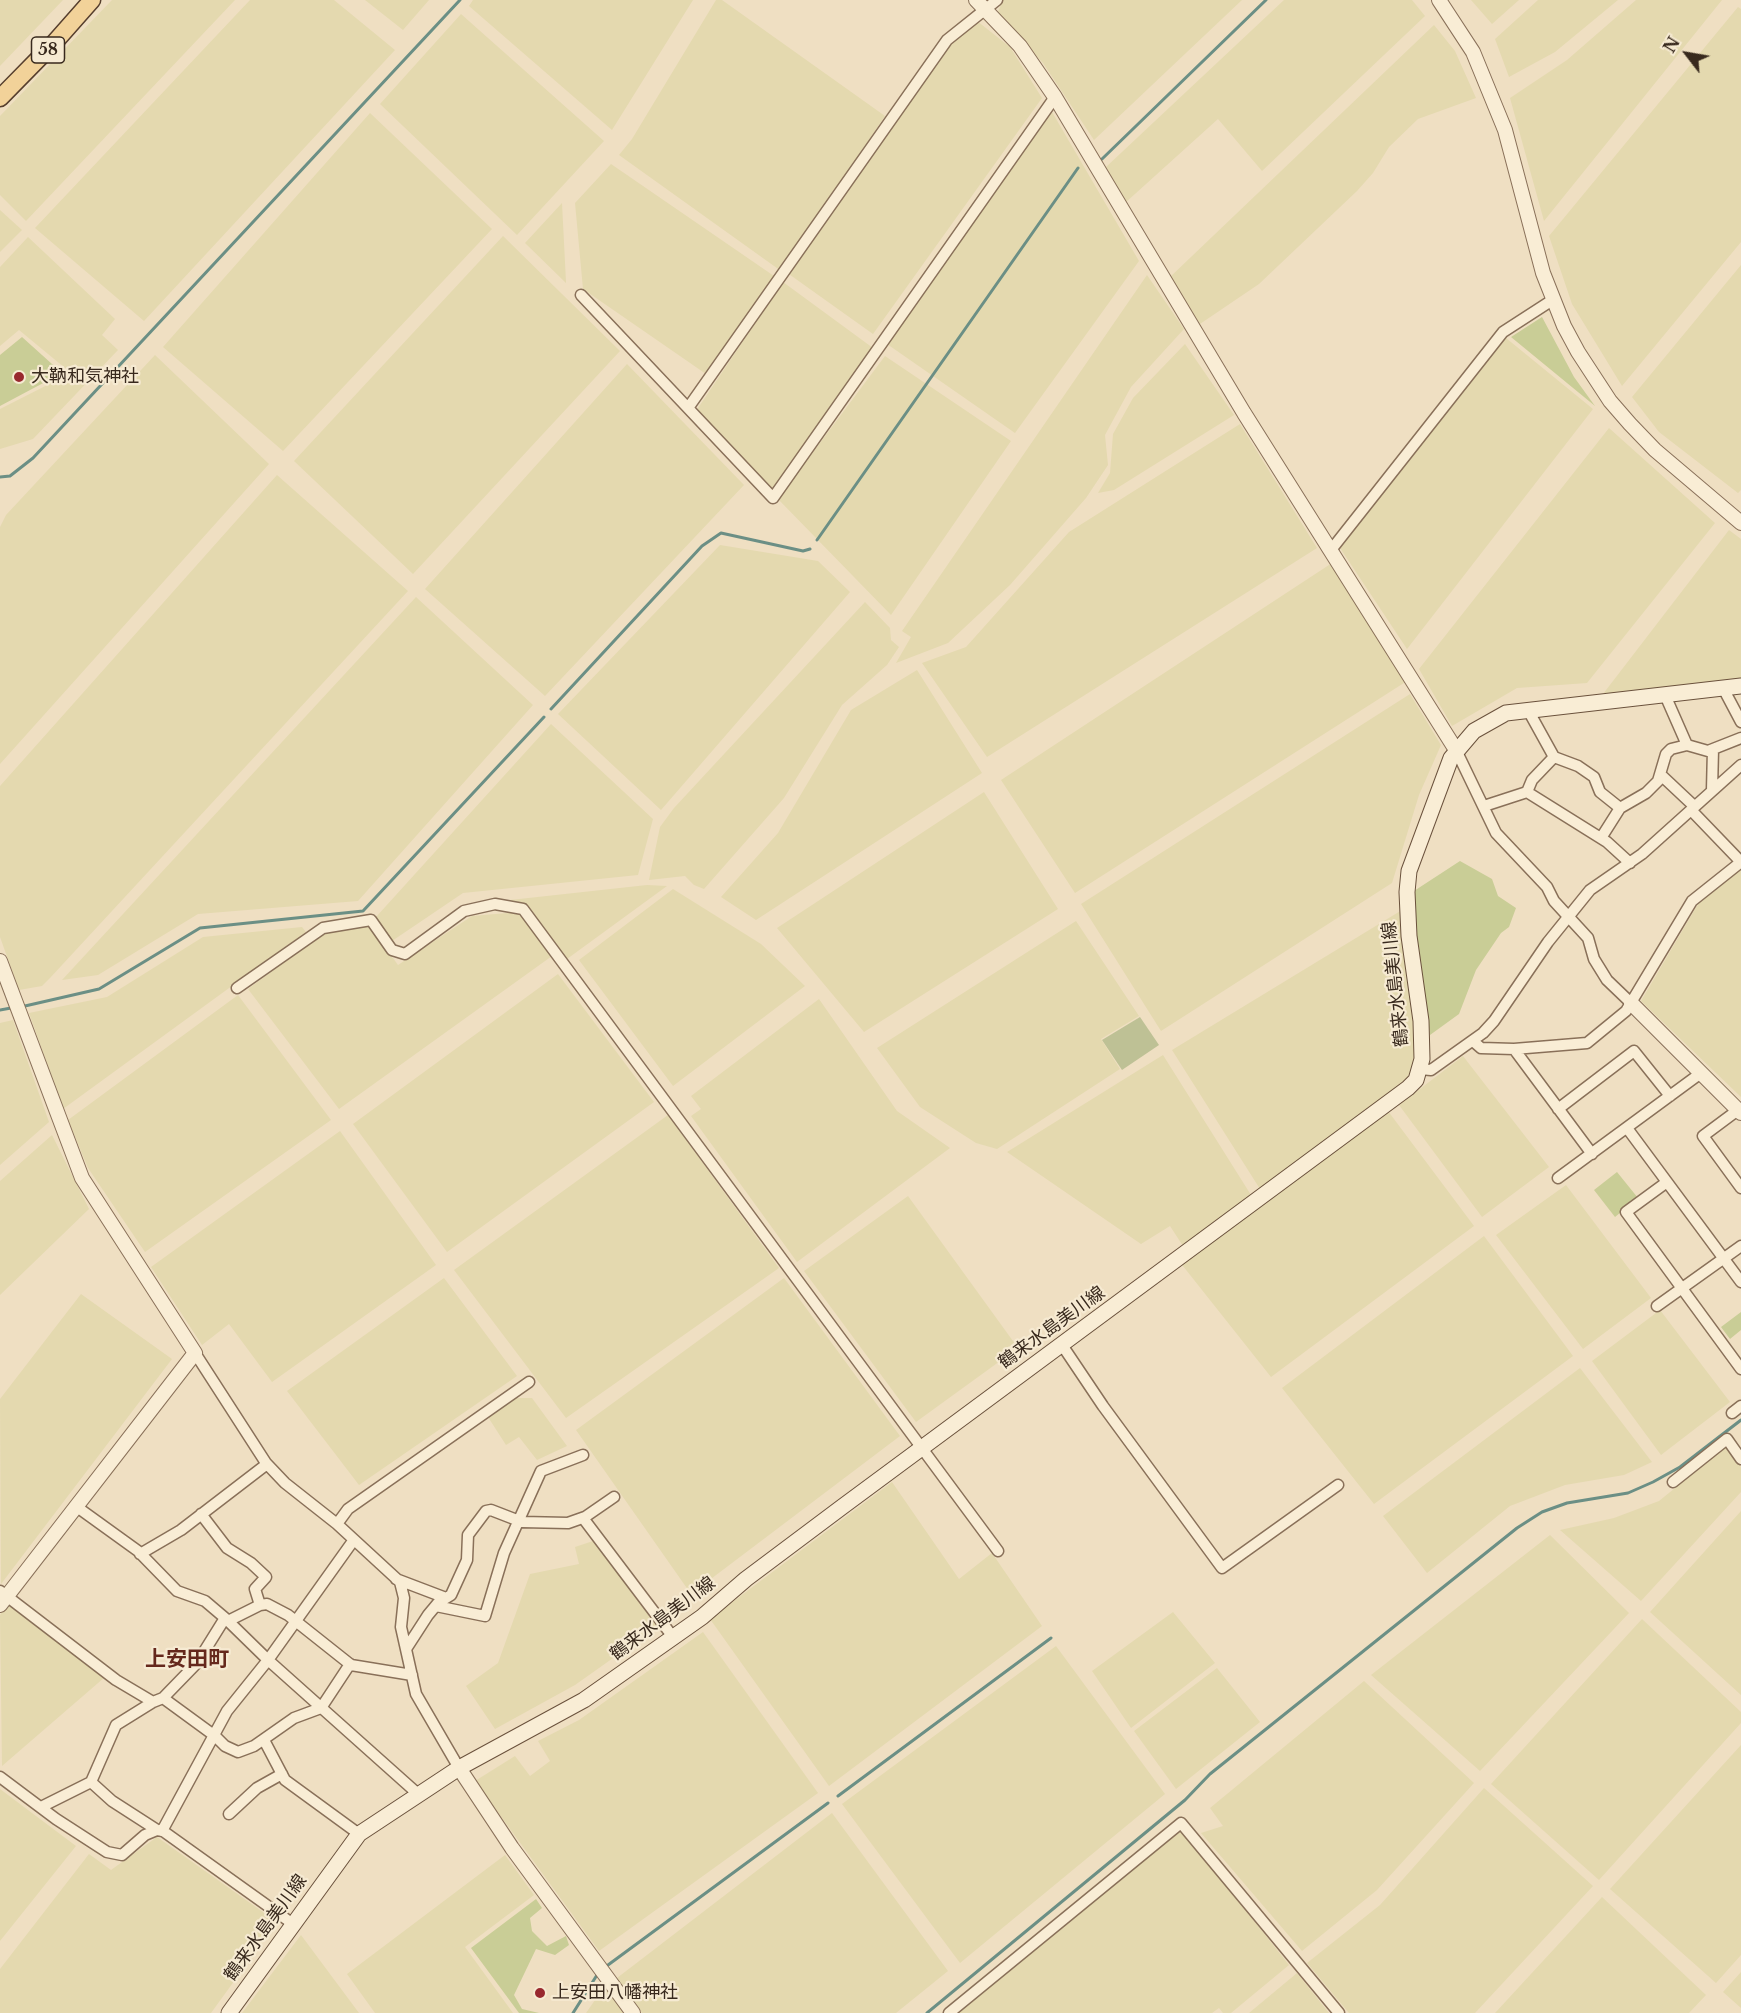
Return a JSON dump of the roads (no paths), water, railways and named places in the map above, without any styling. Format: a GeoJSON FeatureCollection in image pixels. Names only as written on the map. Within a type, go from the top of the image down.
{"type":"FeatureCollection","features":[{"type":"Feature","properties":{"kind":"main road","name":"58"},"geometry":{"type":"LineString","coordinates":[[0,98],[92,0]]}},
{"type":"Feature","properties":{"kind":"main road","name":"鶴来水島美川線"},"geometry":{"type":"LineString","coordinates":[[229,2013],[359,1834],[459,1768],[584,1700],[673,1638],[746,1579],[1389,1103],[1416,1080],[1422,1059],[1408,914],[1409,871],[1419,838],[1456,750],[1474,731],[1506,713],[1741,686]]}},
{"type":"Feature","properties":{"kind":"street"},"geometry":{"type":"LineString","coordinates":[[688,408],[947,40],[981,5],[997,0]]}},
{"type":"Feature","properties":{"kind":"street"},"geometry":{"type":"LineString","coordinates":[[1439,0],[1473,52],[1505,130],[1544,273],[1578,352],[1610,401],[1655,450],[1741,523]]}},
{"type":"Feature","properties":{"kind":"street"},"geometry":{"type":"LineString","coordinates":[[981,5],[1020,46],[1055,97],[1244,413],[1456,750],[1496,833],[1547,887],[1554,901],[1588,938],[1594,958],[1607,980],[1739,1111],[1703,1136],[1741,1188]]}},
{"type":"Feature","properties":{"kind":"street"},"geometry":{"type":"LineString","coordinates":[[581,295],[773,498],[1055,97]]}},
{"type":"Feature","properties":{"kind":"street"},"geometry":{"type":"LineString","coordinates":[[1331,550],[1503,332],[1554,299]]}},
{"type":"Feature","properties":{"kind":"street"},"geometry":{"type":"LineString","coordinates":[[1723,688],[1741,722]]}},
{"type":"Feature","properties":{"kind":"street"},"geometry":{"type":"LineString","coordinates":[[1665,695],[1687,745]]}},
{"type":"Feature","properties":{"kind":"street"},"geometry":{"type":"LineString","coordinates":[[1528,710],[1554,757],[1594,777],[1600,792],[1620,808]]}},
{"type":"Feature","properties":{"kind":"street"},"geometry":{"type":"LineString","coordinates":[[1601,838],[1620,808],[1646,793],[1661,775],[1666,754],[1671,749],[1687,745],[1699,750],[1713,749],[1740,740]]}},
{"type":"Feature","properties":{"kind":"street"},"geometry":{"type":"LineString","coordinates":[[1712,790],[1713,749]]}},
{"type":"Feature","properties":{"kind":"street"},"geometry":{"type":"LineString","coordinates":[[1484,806],[1527,792],[1532,780],[1554,757]]}},
{"type":"Feature","properties":{"kind":"street"},"geometry":{"type":"LineString","coordinates":[[1420,1069],[1431,1070],[1473,1041],[1494,1022],[1523,976],[1590,890],[1630,862],[1741,765]]}},
{"type":"Feature","properties":{"kind":"street"},"geometry":{"type":"LineString","coordinates":[[1473,1041],[1481,1048],[1514,1049],[1587,1043],[1626,1011],[1692,901],[1741,862],[1661,775]]}},
{"type":"Feature","properties":{"kind":"street"},"geometry":{"type":"LineString","coordinates":[[1527,792],[1601,838],[1630,862]]}},
{"type":"Feature","properties":{"kind":"street"},"geometry":{"type":"LineString","coordinates":[[237,988],[323,928],[371,920],[392,950],[405,954],[464,911],[495,904],[523,909],[998,1551]]}},
{"type":"Feature","properties":{"kind":"street"},"geometry":{"type":"LineString","coordinates":[[0,961],[82,1178],[267,1464],[285,1483],[337,1524],[400,1582],[404,1598],[401,1627],[416,1694],[459,1768],[506,1839],[633,2013]]}},
{"type":"Feature","properties":{"kind":"street"},"geometry":{"type":"LineString","coordinates":[[1514,1049],[1592,1154]]}},
{"type":"Feature","properties":{"kind":"street"},"geometry":{"type":"LineString","coordinates":[[1558,1108],[1634,1051],[1670,1096]]}},
{"type":"Feature","properties":{"kind":"street"},"geometry":{"type":"LineString","coordinates":[[1558,1178],[1701,1073]]}},
{"type":"Feature","properties":{"kind":"street"},"geometry":{"type":"LineString","coordinates":[[1627,1128],[1741,1282]]}},
{"type":"Feature","properties":{"kind":"street"},"geometry":{"type":"LineString","coordinates":[[1666,1182],[1626,1212],[1741,1370]]}},
{"type":"Feature","properties":{"kind":"street"},"geometry":{"type":"LineString","coordinates":[[1657,1306],[1741,1246]]}},
{"type":"Feature","properties":{"kind":"street"},"geometry":{"type":"LineString","coordinates":[[1062,1345],[1103,1406],[1222,1568],[1338,1485]]}},
{"type":"Feature","properties":{"kind":"street"},"geometry":{"type":"LineString","coordinates":[[195,1353],[77,1507],[2,1598],[116,1680],[158,1700],[215,1736],[225,1746],[238,1752],[264,1740],[294,1718],[321,1708],[350,1664]]}},
{"type":"Feature","properties":{"kind":"street"},"geometry":{"type":"LineString","coordinates":[[337,1524],[348,1509],[529,1382]]}},
{"type":"Feature","properties":{"kind":"street"},"geometry":{"type":"LineString","coordinates":[[1673,1482],[1727,1439],[1741,1459]]}},
{"type":"Feature","properties":{"kind":"street"},"geometry":{"type":"LineString","coordinates":[[436,1606],[485,1616],[501,1560],[541,1472],[583,1455]]}},
{"type":"Feature","properties":{"kind":"street"},"geometry":{"type":"LineString","coordinates":[[140,1554],[182,1530],[267,1464]]}},
{"type":"Feature","properties":{"kind":"street"},"geometry":{"type":"LineString","coordinates":[[406,1648],[436,1606],[451,1595],[466,1560],[468,1535],[476,1521],[486,1511],[491,1510],[517,1521],[568,1523],[583,1518],[614,1497]]}},
{"type":"Feature","properties":{"kind":"street"},"geometry":{"type":"LineString","coordinates":[[77,1507],[140,1554],[177,1591],[205,1600],[268,1660],[418,1794]]}},
{"type":"Feature","properties":{"kind":"street"},"geometry":{"type":"LineString","coordinates":[[201,1515],[227,1548],[251,1563],[266,1577],[255,1589],[260,1605]]}},
{"type":"Feature","properties":{"kind":"street"},"geometry":{"type":"LineString","coordinates":[[583,1518],[673,1638]]}},
{"type":"Feature","properties":{"kind":"street"},"geometry":{"type":"LineString","coordinates":[[0,1777],[107,1852],[122,1855],[145,1836],[160,1830],[215,1736],[227,1711],[268,1660],[353,1541]]}},
{"type":"Feature","properties":{"kind":"street"},"geometry":{"type":"LineString","coordinates":[[396,1579],[446,1598]]}},
{"type":"Feature","properties":{"kind":"street"},"geometry":{"type":"LineString","coordinates":[[41,1807],[91,1782],[116,1725],[158,1700],[197,1663],[226,1619],[260,1605],[267,1604],[279,1610],[350,1664],[412,1675]]}},
{"type":"Feature","properties":{"kind":"street"},"geometry":{"type":"LineString","coordinates":[[264,1740],[285,1780],[354,1827],[359,1834]]}},
{"type":"Feature","properties":{"kind":"street"},"geometry":{"type":"LineString","coordinates":[[229,1814],[257,1788],[282,1774]]}},
{"type":"Feature","properties":{"kind":"street"},"geometry":{"type":"LineString","coordinates":[[91,1782],[112,1801],[160,1830],[293,1924]]}},
{"type":"Feature","properties":{"kind":"street"},"geometry":{"type":"LineString","coordinates":[[949,2013],[1181,1823],[1339,2013]]}},
{"type":"Feature","properties":{"kind":"waterway"},"geometry":{"type":"LineString","coordinates":[[0,477],[10,476],[33,458],[460,0]]}},
{"type":"Feature","properties":{"kind":"waterway"},"geometry":{"type":"LineString","coordinates":[[1102,159],[1266,0]]}},
{"type":"Feature","properties":{"kind":"waterway"},"geometry":{"type":"LineString","coordinates":[[817,540],[1078,168]]}},
{"type":"Feature","properties":{"kind":"waterway"},"geometry":{"type":"LineString","coordinates":[[551,709],[702,546],[721,533],[803,551],[810,549]]}},
{"type":"Feature","properties":{"kind":"waterway"},"geometry":{"type":"LineString","coordinates":[[25,1006],[99,989],[200,928],[363,911],[544,717]]}},
{"type":"Feature","properties":{"kind":"waterway"},"geometry":{"type":"LineString","coordinates":[[0,1010],[11,1008]]}},
{"type":"Feature","properties":{"kind":"waterway"},"geometry":{"type":"LineString","coordinates":[[927,2013],[1185,1800],[1210,1774],[1517,1528],[1542,1512],[1567,1503],[1628,1493],[1653,1482],[1680,1467],[1741,1420]]}},
{"type":"Feature","properties":{"kind":"waterway"},"geometry":{"type":"LineString","coordinates":[[838,1796],[1051,1638]]}},
{"type":"Feature","properties":{"kind":"waterway"},"geometry":{"type":"LineString","coordinates":[[608,1965],[828,1803]]}},
{"type":"Feature","properties":{"kind":"waterway"},"geometry":{"type":"LineString","coordinates":[[573,2013],[597,1975]]}},
{"type":"Feature","properties":{"kind":"place","name":"大靹和気神社"},"geometry":{"type":"Point","coordinates":[19,377]}},
{"type":"Feature","properties":{"kind":"place","name":"上安田八幡神社"},"geometry":{"type":"Point","coordinates":[540,1993]}},
{"type":"Feature","properties":{"kind":"district","name":"上安田町"},"geometry":{"type":"Point","coordinates":[187,1660]}}]}
